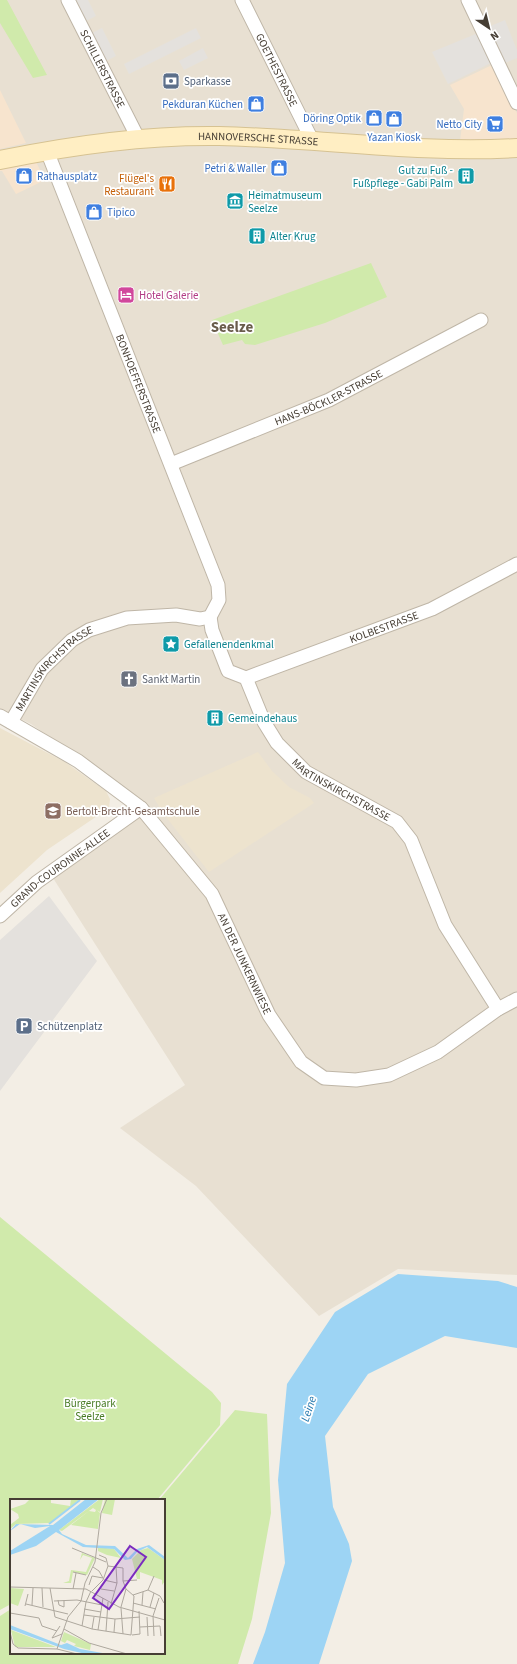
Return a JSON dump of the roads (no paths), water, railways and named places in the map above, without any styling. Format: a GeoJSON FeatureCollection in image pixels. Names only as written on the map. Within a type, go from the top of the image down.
{"type":"FeatureCollection","features":[{"type":"Feature","properties":{"kind":"street","name":"SCHILLERSTRASSE"},"geometry":{"type":"LineString","coordinates":[[68,0],[138,138]]}},
{"type":"Feature","properties":{"kind":"street","name":"GOETHESTRASSE"},"geometry":{"type":"LineString","coordinates":[[242,0],[312,140]]}},
{"type":"Feature","properties":{"kind":"street"},"geometry":{"type":"LineString","coordinates":[[468,0],[517,103]]}},
{"type":"Feature","properties":{"kind":"street","name":"HANNOVERSCHE STRASSE"},"geometry":{"type":"LineString","coordinates":[[0,160],[47,150],[138,138],[218,136],[312,140],[377,146],[488,150],[517,148]]}},
{"type":"Feature","properties":{"kind":"street","name":"BONHOEFFERSTRASSE"},"geometry":{"type":"LineString","coordinates":[[47,150],[218,585],[219,600],[210,617]]}},
{"type":"Feature","properties":{"kind":"street","name":"HANS-BÖCKLER-STRASSE"},"geometry":{"type":"LineString","coordinates":[[171,464],[329,400],[481,320]]}},
{"type":"Feature","properties":{"kind":"street","name":"KOLBESTRASSE"},"geometry":{"type":"LineString","coordinates":[[246,678],[432,609],[517,564]]}},
{"type":"Feature","properties":{"kind":"street","name":"MARTINSKIRCHSTRASSE"},"geometry":{"type":"LineString","coordinates":[[6,719],[42,669],[72,640],[89,630],[127,618],[176,615],[200,619],[210,617]]}},
{"type":"Feature","properties":{"kind":"street"},"geometry":{"type":"LineString","coordinates":[[210,617],[212,630],[228,671],[246,678]]}},
{"type":"Feature","properties":{"kind":"street","name":"MARTINSKIRCHSTRASSE"},"geometry":{"type":"LineString","coordinates":[[246,678],[264,722],[277,743],[306,772],[397,822],[411,840],[445,926],[498,1009]]}},
{"type":"Feature","properties":{"kind":"street","name":"AN DER JUNKERNWIESE"},"geometry":{"type":"LineString","coordinates":[[6,719],[78,761],[141,808],[212,894],[268,1015],[301,1062],[324,1078],[356,1080],[389,1075],[438,1052],[498,1009],[517,999]]}},
{"type":"Feature","properties":{"kind":"street","name":"GRAND-COURONNE-ALLEE"},"geometry":{"type":"LineString","coordinates":[[0,916],[37,882],[141,808]]}},
{"type":"Feature","properties":{"kind":"water","name":"Leine"},"geometry":{"type":"Polygon","coordinates":[[[398,1274],[498,1281],[517,1287],[517,1348],[445,1336],[368,1374],[325,1436],[333,1507],[349,1544],[352,1561],[319,1664],[253,1664],[265,1632],[285,1563],[278,1480],[287,1384],[335,1312],[398,1274]]]}},
{"type":"Feature","properties":{"kind":"place","name":"Sparkasse"},"geometry":{"type":"Point","coordinates":[171,81]}},
{"type":"Feature","properties":{"kind":"place","name":"Pekduran Küchen"},"geometry":{"type":"Point","coordinates":[256,104]}},
{"type":"Feature","properties":{"kind":"place","name":"Döring Optik"},"geometry":{"type":"Point","coordinates":[374,118]}},
{"type":"Feature","properties":{"kind":"place","name":"Yazan Kiosk"},"geometry":{"type":"Point","coordinates":[394,119]}},
{"type":"Feature","properties":{"kind":"place","name":"Netto City"},"geometry":{"type":"Point","coordinates":[495,124]}},
{"type":"Feature","properties":{"kind":"place","name":"Petri & Waller"},"geometry":{"type":"Point","coordinates":[279,168]}},
{"type":"Feature","properties":{"kind":"place","name":"Rathausplatz"},"geometry":{"type":"Point","coordinates":[24,176]}},
{"type":"Feature","properties":{"kind":"place","name":"Gut zu Fuß - Fußpflege - Gabi Palm"},"geometry":{"type":"Point","coordinates":[466,176]}},
{"type":"Feature","properties":{"kind":"place","name":"Flügel's Restaurant"},"geometry":{"type":"Point","coordinates":[167,184]}},
{"type":"Feature","properties":{"kind":"place","name":"Heimatmuseum Seelze"},"geometry":{"type":"Point","coordinates":[235,201]}},
{"type":"Feature","properties":{"kind":"place","name":"Tipico"},"geometry":{"type":"Point","coordinates":[94,212]}},
{"type":"Feature","properties":{"kind":"place","name":"Alter Krug"},"geometry":{"type":"Point","coordinates":[257,236]}},
{"type":"Feature","properties":{"kind":"place","name":"Hotel Galerie"},"geometry":{"type":"Point","coordinates":[126,295]}},
{"type":"Feature","properties":{"kind":"place","name":"Gefallenendenkmal"},"geometry":{"type":"Point","coordinates":[171,644]}},
{"type":"Feature","properties":{"kind":"place","name":"Sankt Martin"},"geometry":{"type":"Point","coordinates":[129,679]}},
{"type":"Feature","properties":{"kind":"place","name":"Gemeindehaus"},"geometry":{"type":"Point","coordinates":[215,718]}},
{"type":"Feature","properties":{"kind":"place","name":"Bertolt-Brecht-Gesamtschule"},"geometry":{"type":"Point","coordinates":[53,811]}},
{"type":"Feature","properties":{"kind":"place","name":"Schützenplatz"},"geometry":{"type":"Point","coordinates":[24,1026]}},
{"type":"Feature","properties":{"kind":"district","name":"Seelze"},"geometry":{"type":"Point","coordinates":[232,327]}},
{"type":"Feature","properties":{"kind":"park label","name":"Bürgerpark Seelze"},"geometry":{"type":"Point","coordinates":[90,1409]}}]}
